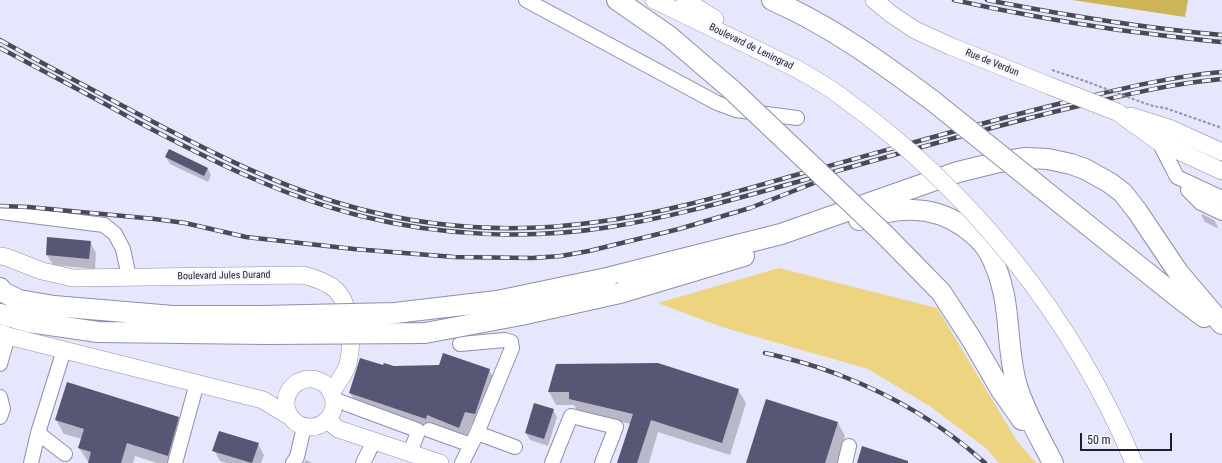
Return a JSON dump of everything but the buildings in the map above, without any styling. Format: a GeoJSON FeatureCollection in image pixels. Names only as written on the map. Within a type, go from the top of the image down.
{"type":"FeatureCollection","features":[{"type":"Feature","properties":{"kind":"highway"},"geometry":{"type":"LineString","coordinates":[[617,0],[669,36],[732,90],[885,234],[941,292],[972,340],[1001,390],[1052,463]]}},
{"type":"Feature","properties":{"kind":"highway"},"geometry":{"type":"LineString","coordinates":[[772,0],[800,12],[881,62],[933,101],[1174,295],[1222,330]]}},
{"type":"Feature","properties":{"kind":"highway"},"geometry":{"type":"LineString","coordinates":[[0,314],[29,322],[98,332],[264,325],[402,312],[497,301],[607,278],[782,234],[958,172],[999,162],[1026,158],[1070,164],[1085,169],[1110,183],[1123,193],[1137,211],[1178,272],[1222,324]]}},
{"type":"Feature","properties":{"kind":"highway"},"geometry":{"type":"LineString","coordinates":[[0,288],[3,292],[19,300],[54,306],[264,325],[425,333],[521,315],[620,293],[829,232],[878,213],[912,209],[947,217],[975,235],[989,252],[1004,294],[1011,358],[1017,386],[1024,405],[1052,463]]}},
{"type":"Feature","properties":{"kind":"main road","name":"Boulevard de Leningrad"},"geometry":{"type":"LineString","coordinates":[[654,0],[797,69]]}},
{"type":"Feature","properties":{"kind":"main road","name":"Boulevard de Leningrad"},"geometry":{"type":"LineString","coordinates":[[685,0],[797,69]]}},
{"type":"Feature","properties":{"kind":"main road","name":"Rue de Verdun"},"geometry":{"type":"LineString","coordinates":[[874,0],[891,14],[922,33],[950,46],[1116,112],[1169,128],[1222,152]]}},
{"type":"Feature","properties":{"kind":"main road"},"geometry":{"type":"LineString","coordinates":[[797,69],[842,97],[911,152],[944,183],[997,239],[1056,315],[1079,352],[1102,393],[1134,463]]}},
{"type":"Feature","properties":{"kind":"main road","name":"Rue de Verdun"},"geometry":{"type":"LineString","coordinates":[[1116,112],[1158,142],[1222,171]]}},
{"type":"Feature","properties":{"kind":"main road","name":"Boulevard Jules Durand"},"geometry":{"type":"LineString","coordinates":[[0,256],[42,271],[73,278],[303,275],[327,284],[336,290],[342,298],[348,312],[351,339],[348,365],[332,396]]}},
{"type":"Feature","properties":{"kind":"main road"},"geometry":{"type":"LineString","coordinates":[[4,334],[263,400],[289,416],[298,424],[304,426],[317,426],[327,420],[331,414],[333,407],[332,396],[327,387],[321,382],[313,380],[298,382],[288,393],[286,409],[289,416]]}},
{"type":"Feature","properties":{"kind":"main road"},"geometry":{"type":"LineString","coordinates":[[327,420],[338,429],[440,463]]}},
{"type":"Feature","properties":{"kind":"lane"},"geometry":{"type":"LineString","coordinates":[[526,0],[717,103],[736,110],[797,118]]}},
{"type":"Feature","properties":{"kind":"lane"},"geometry":{"type":"LineString","coordinates":[[1158,142],[1177,177],[1188,190],[1201,203],[1222,213]]}},
{"type":"Feature","properties":{"kind":"lane"},"geometry":{"type":"LineString","coordinates":[[1177,177],[1222,198]]}},
{"type":"Feature","properties":{"kind":"lane"},"geometry":{"type":"LineString","coordinates":[[1188,190],[1222,205]]}},
{"type":"Feature","properties":{"kind":"lane"},"geometry":{"type":"LineString","coordinates":[[0,212],[104,225],[115,234],[123,249],[129,277]]}},
{"type":"Feature","properties":{"kind":"lane"},"geometry":{"type":"LineString","coordinates":[[0,364],[4,334]]}},
{"type":"Feature","properties":{"kind":"lane"},"geometry":{"type":"LineString","coordinates":[[460,344],[505,340],[511,342],[512,348],[474,439],[462,463]]}},
{"type":"Feature","properties":{"kind":"lane"},"geometry":{"type":"LineString","coordinates":[[31,463],[38,433],[64,350]]}},
{"type":"Feature","properties":{"kind":"lane"},"geometry":{"type":"LineString","coordinates":[[175,463],[197,383]]}},
{"type":"Feature","properties":{"kind":"lane"},"geometry":{"type":"LineString","coordinates":[[332,396],[417,430],[418,432],[410,453]]}},
{"type":"Feature","properties":{"kind":"lane"},"geometry":{"type":"LineString","coordinates":[[0,397],[3,409],[0,417]]}},
{"type":"Feature","properties":{"kind":"lane"},"geometry":{"type":"LineString","coordinates":[[552,463],[571,416],[616,427],[602,463]]}},
{"type":"Feature","properties":{"kind":"lane"},"geometry":{"type":"LineString","coordinates":[[293,463],[297,457],[304,426]]}},
{"type":"Feature","properties":{"kind":"lane"},"geometry":{"type":"LineString","coordinates":[[429,430],[515,447]]}},
{"type":"Feature","properties":{"kind":"lane"},"geometry":{"type":"LineString","coordinates":[[38,433],[65,454]]}},
{"type":"Feature","properties":{"kind":"lane"},"geometry":{"type":"LineString","coordinates":[[363,463],[374,441]]}},
{"type":"Feature","properties":{"kind":"lane"},"geometry":{"type":"LineString","coordinates":[[845,463],[849,446]]}},
{"type":"Feature","properties":{"kind":"path"},"geometry":{"type":"LineString","coordinates":[[1085,81],[1140,102],[1165,108],[1222,128]]}},
{"type":"Feature","properties":{"kind":"shaded area"},"geometry":{"type":"Polygon","coordinates":[[[1072,0],[1188,0],[1185,17],[1072,0]]]}},
{"type":"Feature","properties":{"kind":"shaded area"},"geometry":{"type":"Polygon","coordinates":[[[779,268],[937,308],[1017,441],[1036,463],[999,463],[987,449],[931,407],[868,369],[722,327],[658,303],[779,268]]]}},
{"type":"Feature","properties":{"kind":"railway"},"geometry":{"type":"LineString","coordinates":[[954,0],[1016,13],[1098,27],[1222,42]]}},
{"type":"Feature","properties":{"kind":"railway"},"geometry":{"type":"LineString","coordinates":[[987,0],[1045,11],[1163,29],[1222,35]]}},
{"type":"Feature","properties":{"kind":"railway"},"geometry":{"type":"LineString","coordinates":[[0,40],[142,116],[221,156],[276,181],[303,191],[331,201],[389,216],[448,225],[508,228],[597,222],[675,208],[1058,104],[1119,89],[1180,77],[1222,72]]}},
{"type":"Feature","properties":{"kind":"railway"},"geometry":{"type":"LineString","coordinates":[[0,48],[190,149],[246,175],[302,198],[331,208],[391,223],[453,232],[516,235],[548,234],[610,227],[681,213],[975,132],[1047,114],[1152,89],[1222,79]]}},
{"type":"Feature","properties":{"kind":"railway"},"geometry":{"type":"LineString","coordinates":[[0,206],[28,207],[155,219],[185,223],[246,237],[354,249],[454,257],[532,258],[561,256],[589,251],[679,229],[750,208],[819,181]]}},
{"type":"Feature","properties":{"kind":"railway"},"geometry":{"type":"LineString","coordinates":[[765,353],[823,369],[881,393],[935,424],[985,463]]}}]}
